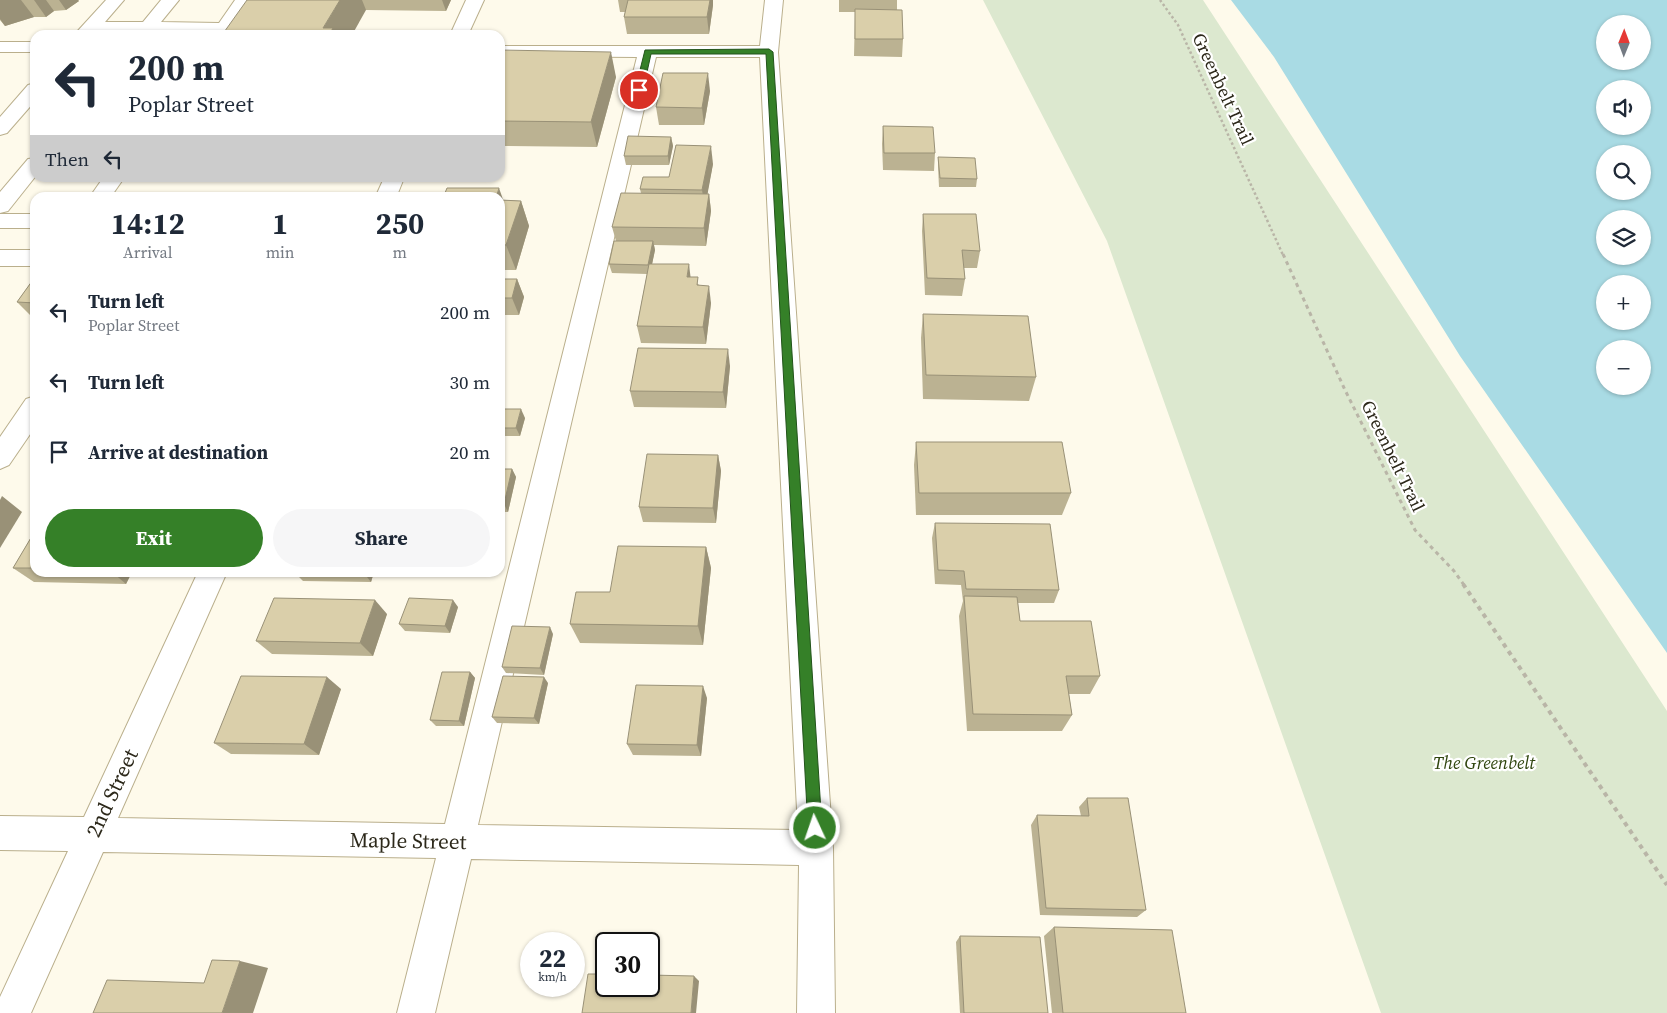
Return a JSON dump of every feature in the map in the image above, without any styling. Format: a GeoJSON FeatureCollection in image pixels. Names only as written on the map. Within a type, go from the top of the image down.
{"type":"FeatureCollection","features":[{"type":"Feature","properties":{"kind":"street"},"geometry":{"type":"LineString","coordinates":[[88,30],[115,0]]}},
{"type":"Feature","properties":{"kind":"street"},"geometry":{"type":"LineString","coordinates":[[146,30],[170,0]]}},
{"type":"Feature","properties":{"kind":"street"},"geometry":{"type":"LineString","coordinates":[[223,30],[244,0]]}},
{"type":"Feature","properties":{"kind":"street"},"geometry":{"type":"LineString","coordinates":[[461,30],[475,0]]}},
{"type":"Feature","properties":{"kind":"street"},"geometry":{"type":"LineString","coordinates":[[774,0],[769,52],[816,848],[816,1013]]}},
{"type":"Feature","properties":{"kind":"street"},"geometry":{"type":"LineString","coordinates":[[0,47],[30,47]]}},
{"type":"Feature","properties":{"kind":"street"},"geometry":{"type":"LineString","coordinates":[[505,51],[769,52]]}},
{"type":"Feature","properties":{"kind":"street"},"geometry":{"type":"LineString","coordinates":[[416,1013],[648,51]]}},
{"type":"Feature","properties":{"kind":"street"},"geometry":{"type":"LineString","coordinates":[[0,129],[30,95]]}},
{"type":"Feature","properties":{"kind":"street"},"geometry":{"type":"LineString","coordinates":[[0,206],[30,170]]}},
{"type":"Feature","properties":{"kind":"street"},"geometry":{"type":"LineString","coordinates":[[0,221],[30,221]]}},
{"type":"Feature","properties":{"kind":"street"},"geometry":{"type":"LineString","coordinates":[[0,258],[30,258]]}},
{"type":"Feature","properties":{"kind":"street"},"geometry":{"type":"LineString","coordinates":[[0,458],[30,413]]}},
{"type":"Feature","properties":{"kind":"street","name":"2nd Street"},"geometry":{"type":"LineString","coordinates":[[12,1013],[211,577]]}},
{"type":"Feature","properties":{"kind":"street","name":"Maple Street"},"geometry":{"type":"LineString","coordinates":[[0,833],[816,848]]}},
{"type":"Feature","properties":{"kind":"path","name":"Greenbelt Trail"},"geometry":{"type":"LineString","coordinates":[[1160,0],[1178,25],[1345,390],[1415,530],[1454,571],[1667,885]]}},
{"type":"Feature","properties":{"kind":"green space","name":"The Greenbelt"},"geometry":{"type":"Polygon","coordinates":[[[983,0],[1203,0],[1667,711],[1667,1013],[1381,1013],[1107,241],[983,0]]]}},
{"type":"Feature","properties":{"kind":"water"},"geometry":{"type":"Polygon","coordinates":[[[1231,0],[1667,0],[1667,653],[1460,356],[1274,57],[1231,0]]]}},
{"type":"Feature","properties":{"kind":"building"},"geometry":{"type":"Polygon","coordinates":[[[247,0],[340,0],[323,28],[333,28],[332,30],[226,30],[247,0]]]}},
{"type":"Feature","properties":{"kind":"building"},"geometry":{"type":"Polygon","coordinates":[[[628,0],[710,0],[707,17],[624,17],[628,0]]]}},
{"type":"Feature","properties":{"kind":"building"},"geometry":{"type":"Polygon","coordinates":[[[855,9],[902,10],[903,39],[855,39],[855,9]]]}},
{"type":"Feature","properties":{"kind":"building"},"geometry":{"type":"Polygon","coordinates":[[[505,50],[611,52],[591,122],[505,121],[505,50]]]}},
{"type":"Feature","properties":{"kind":"building"},"geometry":{"type":"Polygon","coordinates":[[[663,73],[708,73],[702,108],[656,107],[663,73]]]}},
{"type":"Feature","properties":{"kind":"building"},"geometry":{"type":"Polygon","coordinates":[[[883,126],[933,127],[935,153],[884,153],[883,126]]]}},
{"type":"Feature","properties":{"kind":"building"},"geometry":{"type":"Polygon","coordinates":[[[628,136],[671,137],[668,156],[624,156],[628,136]]]}},
{"type":"Feature","properties":{"kind":"building"},"geometry":{"type":"Polygon","coordinates":[[[676,145],[711,146],[702,190],[640,189],[643,177],[669,177],[676,145]]]}},
{"type":"Feature","properties":{"kind":"building"},"geometry":{"type":"Polygon","coordinates":[[[938,157],[975,158],[977,179],[940,178],[938,157]]]}},
{"type":"Feature","properties":{"kind":"building"},"geometry":{"type":"Polygon","coordinates":[[[447,188],[499,188],[498,192],[445,192],[447,188]]]}},
{"type":"Feature","properties":{"kind":"building"},"geometry":{"type":"Polygon","coordinates":[[[621,193],[709,194],[704,228],[612,227],[621,193]]]}},
{"type":"Feature","properties":{"kind":"building"},"geometry":{"type":"Polygon","coordinates":[[[505,200],[521,201],[506,245],[505,200]]]}},
{"type":"Feature","properties":{"kind":"building"},"geometry":{"type":"Polygon","coordinates":[[[923,214],[976,214],[980,251],[962,250],[965,279],[927,278],[923,214]]]}},
{"type":"Feature","properties":{"kind":"building"},"geometry":{"type":"Polygon","coordinates":[[[614,241],[653,241],[648,265],[609,264],[614,241]]]}},
{"type":"Feature","properties":{"kind":"building"},"geometry":{"type":"Polygon","coordinates":[[[649,264],[689,264],[687,277],[698,277],[697,285],[709,286],[703,327],[637,326],[649,264]]]}},
{"type":"Feature","properties":{"kind":"building"},"geometry":{"type":"Polygon","coordinates":[[[505,279],[517,279],[512,298],[505,298],[505,279]]]}},
{"type":"Feature","properties":{"kind":"building"},"geometry":{"type":"Polygon","coordinates":[[[30,284],[30,303],[17,302],[30,284]]]}},
{"type":"Feature","properties":{"kind":"building"},"geometry":{"type":"Polygon","coordinates":[[[923,314],[1028,316],[1036,377],[926,375],[923,314]]]}},
{"type":"Feature","properties":{"kind":"building"},"geometry":{"type":"Polygon","coordinates":[[[638,348],[728,349],[723,392],[630,391],[638,348]]]}},
{"type":"Feature","properties":{"kind":"building"},"geometry":{"type":"Polygon","coordinates":[[[505,409],[521,409],[516,428],[505,428],[505,409]]]}},
{"type":"Feature","properties":{"kind":"building"},"geometry":{"type":"Polygon","coordinates":[[[916,442],[1062,442],[1071,493],[919,493],[916,442]]]}},
{"type":"Feature","properties":{"kind":"building"},"geometry":{"type":"Polygon","coordinates":[[[647,454],[718,455],[713,508],[639,507],[647,454]]]}},
{"type":"Feature","properties":{"kind":"building"},"geometry":{"type":"Polygon","coordinates":[[[505,469],[512,469],[505,500],[505,469]]]}},
{"type":"Feature","properties":{"kind":"building"},"geometry":{"type":"Polygon","coordinates":[[[935,523],[1050,524],[1059,590],[966,589],[964,571],[938,570],[935,523]]]}},
{"type":"Feature","properties":{"kind":"building"},"geometry":{"type":"Polygon","coordinates":[[[30,539],[30,568],[13,568],[30,539]]]}},
{"type":"Feature","properties":{"kind":"building"},"geometry":{"type":"Polygon","coordinates":[[[618,546],[706,547],[698,626],[570,624],[576,592],[610,592],[618,546]]]}},
{"type":"Feature","properties":{"kind":"building"},"geometry":{"type":"Polygon","coordinates":[[[964,596],[1017,597],[1020,621],[1091,621],[1100,676],[1066,676],[1072,715],[973,714],[964,596]]]}},
{"type":"Feature","properties":{"kind":"building"},"geometry":{"type":"Polygon","coordinates":[[[274,598],[375,600],[360,643],[256,641],[274,598]]]}},
{"type":"Feature","properties":{"kind":"building"},"geometry":{"type":"Polygon","coordinates":[[[409,598],[453,600],[445,626],[399,624],[409,598]]]}},
{"type":"Feature","properties":{"kind":"building"},"geometry":{"type":"Polygon","coordinates":[[[512,626],[550,627],[540,668],[502,667],[512,626]]]}},
{"type":"Feature","properties":{"kind":"building"},"geometry":{"type":"Polygon","coordinates":[[[442,672],[470,672],[459,721],[430,720],[442,672]]]}},
{"type":"Feature","properties":{"kind":"building"},"geometry":{"type":"Polygon","coordinates":[[[241,676],[327,677],[304,744],[214,743],[241,676]]]}},
{"type":"Feature","properties":{"kind":"building"},"geometry":{"type":"Polygon","coordinates":[[[503,676],[544,677],[534,718],[492,717],[503,676]]]}},
{"type":"Feature","properties":{"kind":"building"},"geometry":{"type":"Polygon","coordinates":[[[636,685],[703,686],[697,745],[627,744],[636,685]]]}},
{"type":"Feature","properties":{"kind":"building"},"geometry":{"type":"Polygon","coordinates":[[[1087,798],[1128,798],[1146,910],[1046,908],[1037,815],[1089,816],[1087,798]]]}},
{"type":"Feature","properties":{"kind":"building"},"geometry":{"type":"Polygon","coordinates":[[[1054,927],[1172,930],[1186,1013],[1063,1013],[1054,927]]]}},
{"type":"Feature","properties":{"kind":"building"},"geometry":{"type":"Polygon","coordinates":[[[960,936],[1040,937],[1048,1013],[964,1013],[960,936]]]}},
{"type":"Feature","properties":{"kind":"building"},"geometry":{"type":"Polygon","coordinates":[[[212,960],[240,961],[222,1013],[93,1013],[107,980],[204,983],[212,960]]]}},
{"type":"Feature","properties":{"kind":"building"},"geometry":{"type":"Polygon","coordinates":[[[588,974],[595,974],[595,997],[660,997],[660,975],[694,976],[691,1013],[582,1013],[588,974]]]}},
{"type":"Feature","properties":{"kind":"route"},"geometry":{"type":"LineString","coordinates":[[639,90],[648,51],[769,52],[815,828]]}}]}
